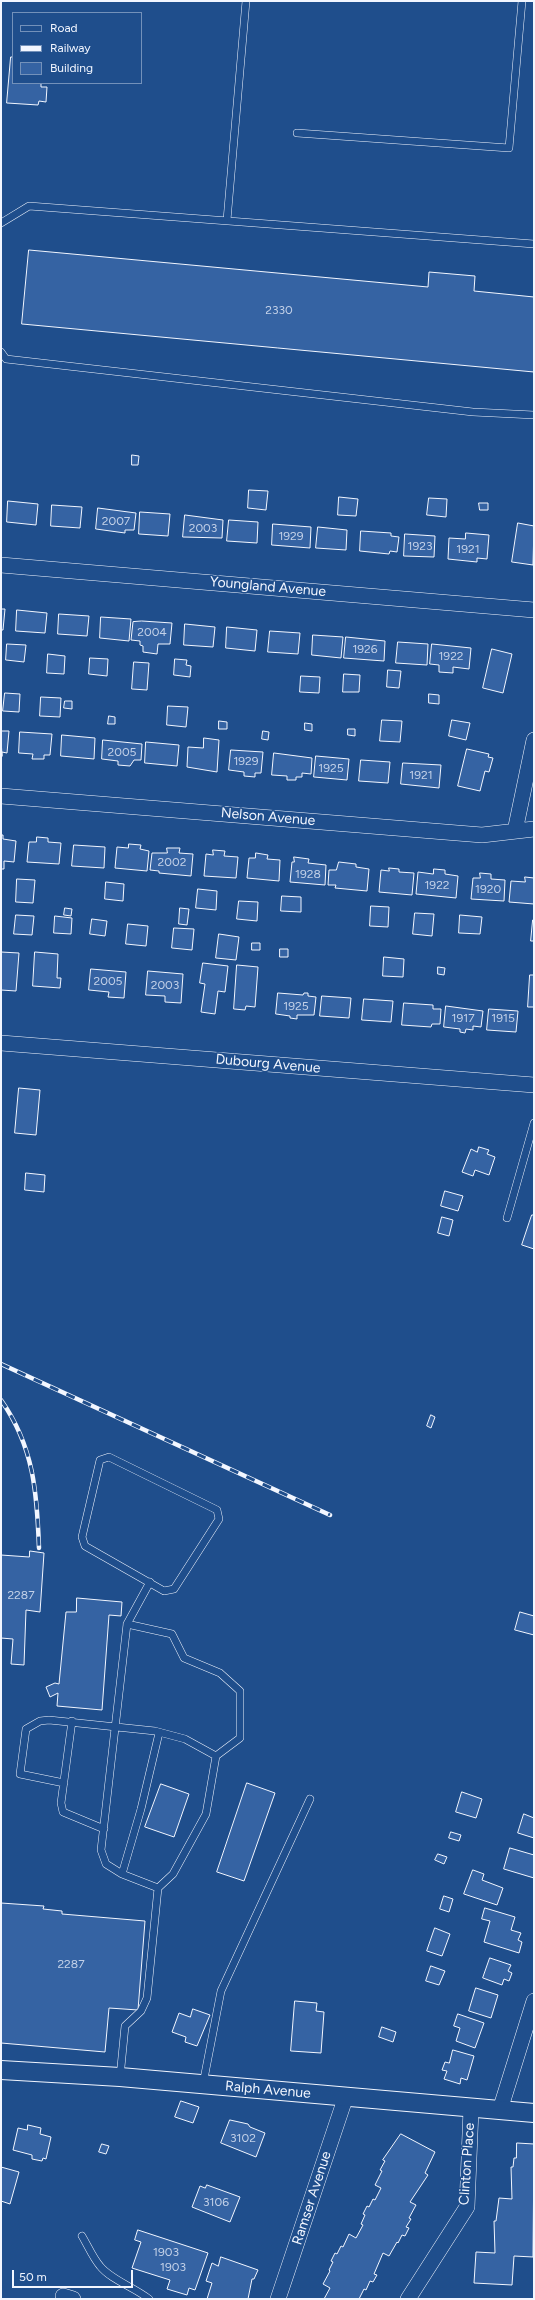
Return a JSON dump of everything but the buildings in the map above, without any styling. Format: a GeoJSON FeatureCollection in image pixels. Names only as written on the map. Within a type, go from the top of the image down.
{"type":"FeatureCollection","features":[{"type":"Feature","properties":{"kind":"street","name":"Youngland Avenue"},"geometry":{"type":"LineString","coordinates":[[1,565],[534,610]]}},
{"type":"Feature","properties":{"kind":"street"},"geometry":{"type":"LineString","coordinates":[[515,831],[534,740]]}},
{"type":"Feature","properties":{"kind":"street","name":"Nelson Avenue"},"geometry":{"type":"LineString","coordinates":[[1,796],[482,835],[534,829]]}},
{"type":"Feature","properties":{"kind":"street","name":"Dubourg Avenue"},"geometry":{"type":"LineString","coordinates":[[1,1043],[534,1086]]}},
{"type":"Feature","properties":{"kind":"street"},"geometry":{"type":"LineString","coordinates":[[500,2110],[534,2001]]}},
{"type":"Feature","properties":{"kind":"street","name":"Ralph Avenue"},"geometry":{"type":"LineString","coordinates":[[1,2070],[120,2077],[346,2096],[471,2109],[534,2113]]}},
{"type":"Feature","properties":{"kind":"street","name":"Ramser Avenue"},"geometry":{"type":"LineString","coordinates":[[278,2299],[346,2096]]}},
{"type":"Feature","properties":{"kind":"street","name":"Clinton Place"},"geometry":{"type":"LineString","coordinates":[[408,2299],[467,2207],[471,2109]]}},
{"type":"Feature","properties":{"kind":"lane"},"geometry":{"type":"LineString","coordinates":[[227,220],[246,1]]}},
{"type":"Feature","properties":{"kind":"lane"},"geometry":{"type":"LineString","coordinates":[[297,133],[509,148],[522,1]]}},
{"type":"Feature","properties":{"kind":"lane"},"geometry":{"type":"LineString","coordinates":[[1,223],[29,206],[534,244]]}},
{"type":"Feature","properties":{"kind":"lane"},"geometry":{"type":"LineString","coordinates":[[1,352],[6,359],[473,412],[534,415]]}},
{"type":"Feature","properties":{"kind":"lane"},"geometry":{"type":"LineString","coordinates":[[507,1218],[534,1123]]}},
{"type":"Feature","properties":{"kind":"lane"},"geometry":{"type":"LineString","coordinates":[[109,1457],[217,1510],[219,1519],[174,1588],[164,1592],[150,1582],[85,1546],[82,1537],[100,1460],[109,1457]]}},
{"type":"Feature","properties":{"kind":"lane"},"geometry":{"type":"LineString","coordinates":[[150,1582],[127,1624],[102,1858],[106,1864],[122,1874],[158,1888]]}},
{"type":"Feature","properties":{"kind":"lane"},"geometry":{"type":"LineString","coordinates":[[120,2077],[125,2026],[141,2011],[147,1998],[158,1888],[173,1874],[206,1814],[216,1756],[240,1738],[240,1691],[220,1673],[184,1658],[172,1634],[127,1624]]}},
{"type":"Feature","properties":{"kind":"lane"},"geometry":{"type":"LineString","coordinates":[[64,1783],[20,1774],[26,1729],[40,1721],[72,1721],[159,1733],[186,1739],[216,1756]]}},
{"type":"Feature","properties":{"kind":"lane"},"geometry":{"type":"LineString","coordinates":[[72,1721],[61,1803],[63,1812],[104,1828]]}},
{"type":"Feature","properties":{"kind":"lane"},"geometry":{"type":"LineString","coordinates":[[122,1874],[141,1809],[159,1733]]}},
{"type":"Feature","properties":{"kind":"lane"},"geometry":{"type":"LineString","coordinates":[[203,2084],[221,1991],[310,1799]]}},
{"type":"Feature","properties":{"kind":"lane"},"geometry":{"type":"LineString","coordinates":[[82,2236],[100,2266],[111,2276],[136,2289],[148,2299]]}},
{"type":"Feature","properties":{"kind":"railway"},"geometry":{"type":"LineString","coordinates":[[1,1364],[330,1515]]}},
{"type":"Feature","properties":{"kind":"railway"},"geometry":{"type":"LineString","coordinates":[[1,1400],[21,1435],[32,1471],[37,1508],[39,1548]]}}]}
